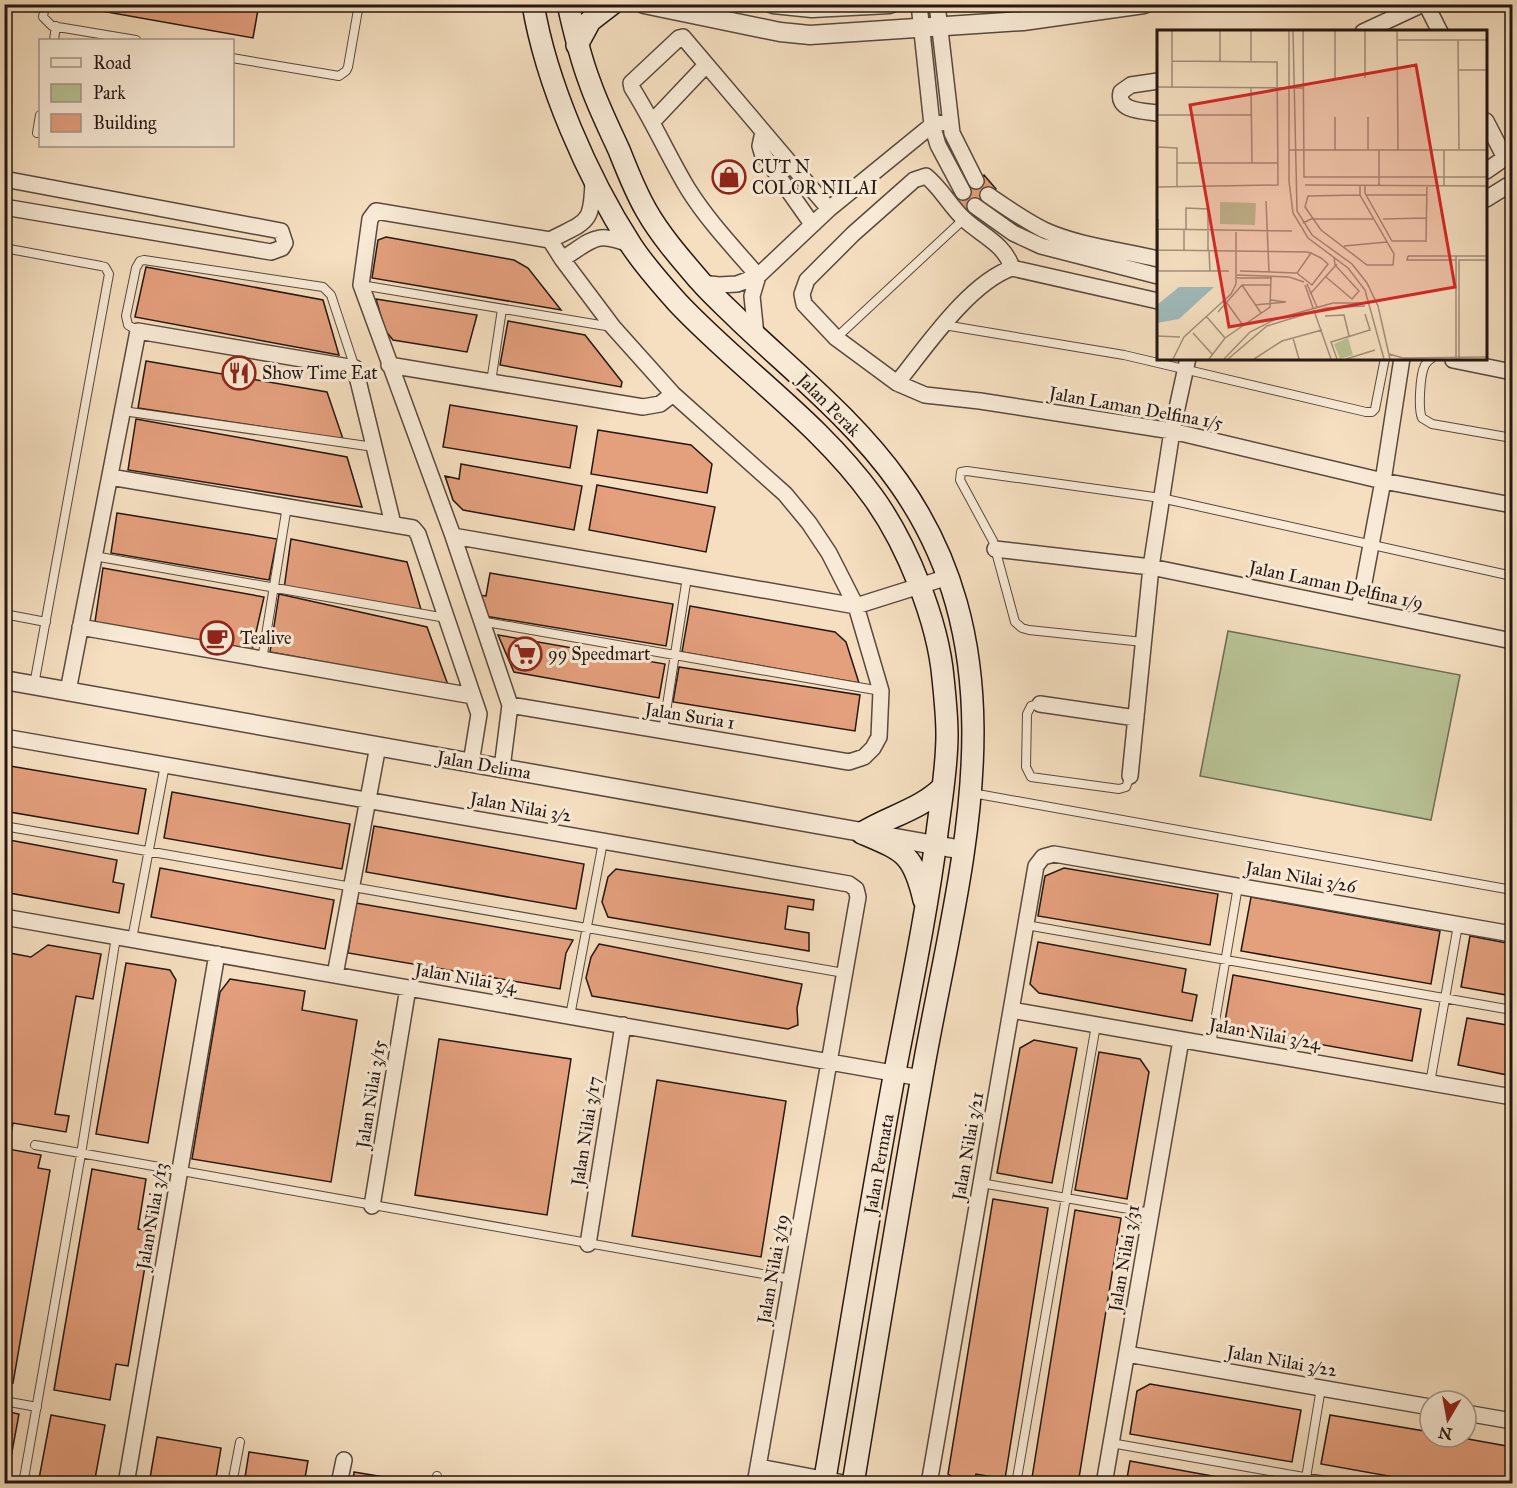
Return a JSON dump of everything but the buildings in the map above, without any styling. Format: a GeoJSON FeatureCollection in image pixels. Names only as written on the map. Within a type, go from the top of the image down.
{"type":"FeatureCollection","features":[{"type":"Feature","properties":{"kind":"main road","name":"Jalan Perak"},"geometry":{"type":"LineString","coordinates":[[533,4],[537,30],[569,124],[593,176],[631,245],[678,302],[737,360],[796,411],[848,466],[874,499],[896,535],[933,624],[943,673],[947,737],[935,846]]}},
{"type":"Feature","properties":{"kind":"main road"},"geometry":{"type":"LineString","coordinates":[[546,4],[554,42],[553,80]]}},
{"type":"Feature","properties":{"kind":"main road","name":"Jalan Perak"},"geometry":{"type":"LineString","coordinates":[[568,4],[589,82],[646,210],[701,283],[816,391],[871,448],[899,483],[922,520],[948,576],[961,617],[970,668],[975,734],[972,793],[963,850]]}},
{"type":"Feature","properties":{"kind":"main road"},"geometry":{"type":"LineString","coordinates":[[578,45],[590,21],[612,4]]}},
{"type":"Feature","properties":{"kind":"main road"},"geometry":{"type":"LineString","coordinates":[[862,833],[882,821],[918,806],[943,787]]}},
{"type":"Feature","properties":{"kind":"main road"},"geometry":{"type":"LineString","coordinates":[[862,833],[897,848],[910,860],[918,875],[926,909]]}},
{"type":"Feature","properties":{"kind":"main road","name":"Jalan Permata"},"geometry":{"type":"LineString","coordinates":[[824,1481],[926,909],[935,846]]}},
{"type":"Feature","properties":{"kind":"main road","name":"Jalan Permata"},"geometry":{"type":"LineString","coordinates":[[851,1484],[963,850]]}},
{"type":"Feature","properties":{"kind":"street"},"geometry":{"type":"LineString","coordinates":[[644,4],[780,32],[810,34],[1023,21],[1144,4]]}},
{"type":"Feature","properties":{"kind":"street"},"geometry":{"type":"LineString","coordinates":[[773,4],[812,8],[890,4]]}},
{"type":"Feature","properties":{"kind":"street"},"geometry":{"type":"LineString","coordinates":[[919,4],[931,27],[952,132],[976,181]]}},
{"type":"Feature","properties":{"kind":"street"},"geometry":{"type":"LineString","coordinates":[[937,4],[931,27],[932,125],[938,145],[963,192]]}},
{"type":"Feature","properties":{"kind":"street"},"geometry":{"type":"LineString","coordinates":[[1366,30],[1425,4],[1439,30]]}},
{"type":"Feature","properties":{"kind":"street"},"geometry":{"type":"LineString","coordinates":[[758,276],[719,231],[689,191],[664,148],[653,121],[632,88],[632,83],[679,38],[682,37],[829,209]]}},
{"type":"Feature","properties":{"kind":"street"},"geometry":{"type":"LineString","coordinates":[[653,121],[706,65]]}},
{"type":"Feature","properties":{"kind":"street"},"geometry":{"type":"LineString","coordinates":[[1157,81],[1131,85],[1121,92],[1119,98],[1126,107],[1157,113]]}},
{"type":"Feature","properties":{"kind":"street"},"geometry":{"type":"LineString","coordinates":[[701,283],[737,284],[758,276],[829,209],[932,125],[950,121]]}},
{"type":"Feature","properties":{"kind":"street"},"geometry":{"type":"LineString","coordinates":[[1487,124],[1508,156],[1487,170]]}},
{"type":"Feature","properties":{"kind":"street"},"geometry":{"type":"LineString","coordinates":[[763,132],[760,146],[762,153],[812,224]]}},
{"type":"Feature","properties":{"kind":"street"},"geometry":{"type":"LineString","coordinates":[[502,768],[510,705],[453,536],[361,285],[370,219],[376,211],[550,240],[584,222],[591,213],[593,176]]}},
{"type":"Feature","properties":{"kind":"street","name":"Jalan Laman Delfina 1/5"},"geometry":{"type":"LineString","coordinates":[[964,219],[930,180],[920,177],[853,234],[807,280],[802,294],[804,303],[836,338],[897,383],[925,395],[980,401],[1172,431],[1383,481],[1512,505]]}},
{"type":"Feature","properties":{"kind":"street"},"geometry":{"type":"LineString","coordinates":[[4,179],[281,231],[285,243],[277,252],[271,252],[4,207]]}},
{"type":"Feature","properties":{"kind":"street"},"geometry":{"type":"LineString","coordinates":[[1487,198],[1512,183]]}},
{"type":"Feature","properties":{"kind":"street"},"geometry":{"type":"LineString","coordinates":[[988,195],[1020,217],[1046,230],[1070,239],[1157,259]]}},
{"type":"Feature","properties":{"kind":"street"},"geometry":{"type":"LineString","coordinates":[[975,206],[1013,233],[1041,246],[1157,276]]}},
{"type":"Feature","properties":{"kind":"street"},"geometry":{"type":"LineString","coordinates":[[964,219],[1002,249],[1008,256],[1012,268]]}},
{"type":"Feature","properties":{"kind":"street"},"geometry":{"type":"LineString","coordinates":[[562,260],[595,239],[604,237],[631,245]]}},
{"type":"Feature","properties":{"kind":"street"},"geometry":{"type":"LineString","coordinates":[[550,240],[562,260],[613,327],[673,394],[785,494],[809,523],[829,553],[856,606],[881,691]]}},
{"type":"Feature","properties":{"kind":"street"},"geometry":{"type":"LineString","coordinates":[[897,383],[944,325],[985,281],[997,273],[1012,268],[1157,301]]}},
{"type":"Feature","properties":{"kind":"street"},"geometry":{"type":"LineString","coordinates":[[756,335],[752,296],[758,276]]}},
{"type":"Feature","properties":{"kind":"street"},"geometry":{"type":"LineString","coordinates":[[68,691],[138,332],[355,368],[393,524]]}},
{"type":"Feature","properties":{"kind":"street"},"geometry":{"type":"LineString","coordinates":[[1359,609],[1383,481],[1402,360]]}},
{"type":"Feature","properties":{"kind":"street"},"geometry":{"type":"LineString","coordinates":[[1455,360],[1512,372]]}},
{"type":"Feature","properties":{"kind":"street"},"geometry":{"type":"LineString","coordinates":[[1130,776],[1151,567],[1172,431],[1187,364]]}},
{"type":"Feature","properties":{"kind":"street"},"geometry":{"type":"LineString","coordinates":[[389,365],[642,407],[660,404],[673,394]]}},
{"type":"Feature","properties":{"kind":"street"},"geometry":{"type":"LineString","coordinates":[[110,477],[393,524],[410,527],[416,531],[480,719],[471,763]]}},
{"type":"Feature","properties":{"kind":"street"},"geometry":{"type":"LineString","coordinates":[[453,536],[856,606],[948,576]]}},
{"type":"Feature","properties":{"kind":"street","name":"Jalan Laman Delfina 1/9"},"geometry":{"type":"LineString","coordinates":[[995,549],[1151,567],[1512,641]]}},
{"type":"Feature","properties":{"kind":"street"},"geometry":{"type":"LineString","coordinates":[[80,627],[473,696]]}},
{"type":"Feature","properties":{"kind":"street","name":"Jalan Delima"},"geometry":{"type":"LineString","coordinates":[[4,680],[963,850]]}},
{"type":"Feature","properties":{"kind":"street","name":"Jalan Suria 1"},"geometry":{"type":"LineString","coordinates":[[510,705],[849,762],[864,757],[879,737],[881,691]]}},
{"type":"Feature","properties":{"kind":"street"},"geometry":{"type":"LineString","coordinates":[[1040,704],[1136,718]]}},
{"type":"Feature","properties":{"kind":"street","name":"Jalan Nilai 3/2"},"geometry":{"type":"LineString","coordinates":[[4,737],[853,886],[858,897],[829,1061]]}},
{"type":"Feature","properties":{"kind":"street"},"geometry":{"type":"LineString","coordinates":[[335,975],[378,746]]}},
{"type":"Feature","properties":{"kind":"street","name":"Jalan Nilai 3/21"},"geometry":{"type":"LineString","coordinates":[[929,1484],[1039,861],[1048,854],[1082,859]]}},
{"type":"Feature","properties":{"kind":"street","name":"Jalan Nilai 3/26"},"geometry":{"type":"LineString","coordinates":[[1082,859],[1512,934]]}},
{"type":"Feature","properties":{"kind":"street","name":"Jalan Nilai 3/4"},"geometry":{"type":"LineString","coordinates":[[4,917],[921,1078]]}},
{"type":"Feature","properties":{"kind":"street","name":"Jalan Nilai 3/13"},"geometry":{"type":"LineString","coordinates":[[126,1484],[217,954]]}},
{"type":"Feature","properties":{"kind":"street","name":"Jalan Nilai 3/15"},"geometry":{"type":"LineString","coordinates":[[372,1206],[408,988]]}},
{"type":"Feature","properties":{"kind":"street","name":"Jalan Nilai 3/24"},"geometry":{"type":"LineString","coordinates":[[1011,1010],[1512,1097]]}},
{"type":"Feature","properties":{"kind":"street","name":"Jalan Nilai 3/17"},"geometry":{"type":"LineString","coordinates":[[588,1244],[623,1025]]}},
{"type":"Feature","properties":{"kind":"street","name":"Jalan Nilai 3/31"},"geometry":{"type":"LineString","coordinates":[[1104,1484],[1181,1040]]}},
{"type":"Feature","properties":{"kind":"street","name":"Jalan Nilai 3/19"},"geometry":{"type":"LineString","coordinates":[[755,1484],[829,1061]]}},
{"type":"Feature","properties":{"kind":"street","name":"Jalan Nilai 3/22"},"geometry":{"type":"LineString","coordinates":[[1127,1354],[1418,1405]]}},
{"type":"Feature","properties":{"kind":"street"},"geometry":{"type":"LineString","coordinates":[[1478,1415],[1512,1421]]}},
{"type":"Feature","properties":{"kind":"street"},"geometry":{"type":"LineString","coordinates":[[339,1484],[344,1460]]}},
{"type":"Feature","properties":{"kind":"street"},"geometry":{"type":"LineString","coordinates":[[758,1467],[824,1481],[851,1484]]}},
{"type":"Feature","properties":{"kind":"lane"},"geometry":{"type":"LineString","coordinates":[[45,4],[43,17],[45,21],[56,26],[130,39]]}},
{"type":"Feature","properties":{"kind":"lane"},"geometry":{"type":"LineString","coordinates":[[234,58],[339,76],[348,67],[359,4]]}},
{"type":"Feature","properties":{"kind":"lane"},"geometry":{"type":"LineString","coordinates":[[54,39],[56,26]]}},
{"type":"Feature","properties":{"kind":"lane"},"geometry":{"type":"LineString","coordinates":[[37,133],[39,121]]}},
{"type":"Feature","properties":{"kind":"lane"},"geometry":{"type":"LineString","coordinates":[[836,338],[964,219]]}},
{"type":"Feature","properties":{"kind":"lane"},"geometry":{"type":"LineString","coordinates":[[4,248],[101,266],[105,267],[110,274],[34,685]]}},
{"type":"Feature","properties":{"kind":"lane"},"geometry":{"type":"LineString","coordinates":[[138,332],[128,325],[126,316],[136,268],[140,261],[144,260],[322,288],[329,291],[331,295],[355,368]]}},
{"type":"Feature","properties":{"kind":"lane"},"geometry":{"type":"LineString","coordinates":[[361,285],[613,327]]}},
{"type":"Feature","properties":{"kind":"lane"},"geometry":{"type":"LineString","coordinates":[[491,382],[502,309]]}},
{"type":"Feature","properties":{"kind":"lane"},"geometry":{"type":"LineString","coordinates":[[944,325],[1157,360]]}},
{"type":"Feature","properties":{"kind":"lane"},"geometry":{"type":"LineString","coordinates":[[1159,360],[1187,364],[1366,412],[1372,412],[1376,404],[1384,360]]}},
{"type":"Feature","properties":{"kind":"lane"},"geometry":{"type":"LineString","coordinates":[[1430,360],[1423,371],[1419,408],[1422,418],[1432,424],[1512,438]]}},
{"type":"Feature","properties":{"kind":"lane"},"geometry":{"type":"LineString","coordinates":[[123,411],[374,447]]}},
{"type":"Feature","properties":{"kind":"lane"},"geometry":{"type":"LineString","coordinates":[[1143,642],[1022,628],[1015,622],[993,541],[960,480],[961,472],[1161,498],[1512,576]]}},
{"type":"Feature","properties":{"kind":"lane"},"geometry":{"type":"LineString","coordinates":[[262,660],[287,506]]}},
{"type":"Feature","properties":{"kind":"lane"},"geometry":{"type":"LineString","coordinates":[[94,556],[446,618]]}},
{"type":"Feature","properties":{"kind":"lane"},"geometry":{"type":"LineString","coordinates":[[663,731],[687,577]]}},
{"type":"Feature","properties":{"kind":"lane"},"geometry":{"type":"LineString","coordinates":[[4,614],[46,622]]}},
{"type":"Feature","properties":{"kind":"lane"},"geometry":{"type":"LineString","coordinates":[[480,621],[881,691]]}},
{"type":"Feature","properties":{"kind":"lane"},"geometry":{"type":"LineString","coordinates":[[1040,704],[1031,706],[1027,714],[1026,766],[1031,777],[1119,789],[1126,787],[1130,776]]}},
{"type":"Feature","properties":{"kind":"lane"},"geometry":{"type":"LineString","coordinates":[[132,939],[165,765]]}},
{"type":"Feature","properties":{"kind":"lane"},"geometry":{"type":"LineString","coordinates":[[972,793],[1512,891]]}},
{"type":"Feature","properties":{"kind":"lane"},"geometry":{"type":"LineString","coordinates":[[4,826],[844,973]]}},
{"type":"Feature","properties":{"kind":"lane"},"geometry":{"type":"LineString","coordinates":[[1512,837],[1510,853],[1512,858]]}},
{"type":"Feature","properties":{"kind":"lane"},"geometry":{"type":"LineString","coordinates":[[570,1016],[603,842]]}},
{"type":"Feature","properties":{"kind":"lane"},"geometry":{"type":"LineString","coordinates":[[1211,1045],[1238,886]]}},
{"type":"Feature","properties":{"kind":"lane"},"geometry":{"type":"LineString","coordinates":[[1026,925],[1512,1010]]}},
{"type":"Feature","properties":{"kind":"lane"},"geometry":{"type":"LineString","coordinates":[[1430,1083],[1458,925]]}},
{"type":"Feature","properties":{"kind":"lane"},"geometry":{"type":"LineString","coordinates":[[23,1484],[81,1154],[116,937]]}},
{"type":"Feature","properties":{"kind":"lane"},"geometry":{"type":"LineString","coordinates":[[1016,1484],[1096,1025]]}},
{"type":"Feature","properties":{"kind":"lane"},"geometry":{"type":"LineString","coordinates":[[35,1145],[791,1279]]}},
{"type":"Feature","properties":{"kind":"lane"},"geometry":{"type":"LineString","coordinates":[[981,1183],[1151,1213]]}},
{"type":"Feature","properties":{"kind":"lane"},"geometry":{"type":"LineString","coordinates":[[1305,1480],[1322,1388]]}},
{"type":"Feature","properties":{"kind":"lane"},"geometry":{"type":"LineString","coordinates":[[4,1401],[36,1407]]}},
{"type":"Feature","properties":{"kind":"lane"},"geometry":{"type":"LineString","coordinates":[[232,1484],[240,1442]]}},
{"type":"Feature","properties":{"kind":"lane"},"geometry":{"type":"LineString","coordinates":[[1111,1443],[1305,1480],[1344,1484]]}},
{"type":"Feature","properties":{"kind":"green space"},"geometry":{"type":"Polygon","coordinates":[[[1228,631],[1460,675],[1431,820],[1200,776],[1228,631]]]}},
{"type":"Feature","properties":{"kind":"place","name":"CUT N COLOR NILAI"},"geometry":{"type":"Point","coordinates":[729,177]}},
{"type":"Feature","properties":{"kind":"place","name":"Show Time Eat"},"geometry":{"type":"Point","coordinates":[239,373]}},
{"type":"Feature","properties":{"kind":"place","name":"Tealive"},"geometry":{"type":"Point","coordinates":[217,638]}},
{"type":"Feature","properties":{"kind":"place","name":"99 Speedmart"},"geometry":{"type":"Point","coordinates":[525,654]}}]}
